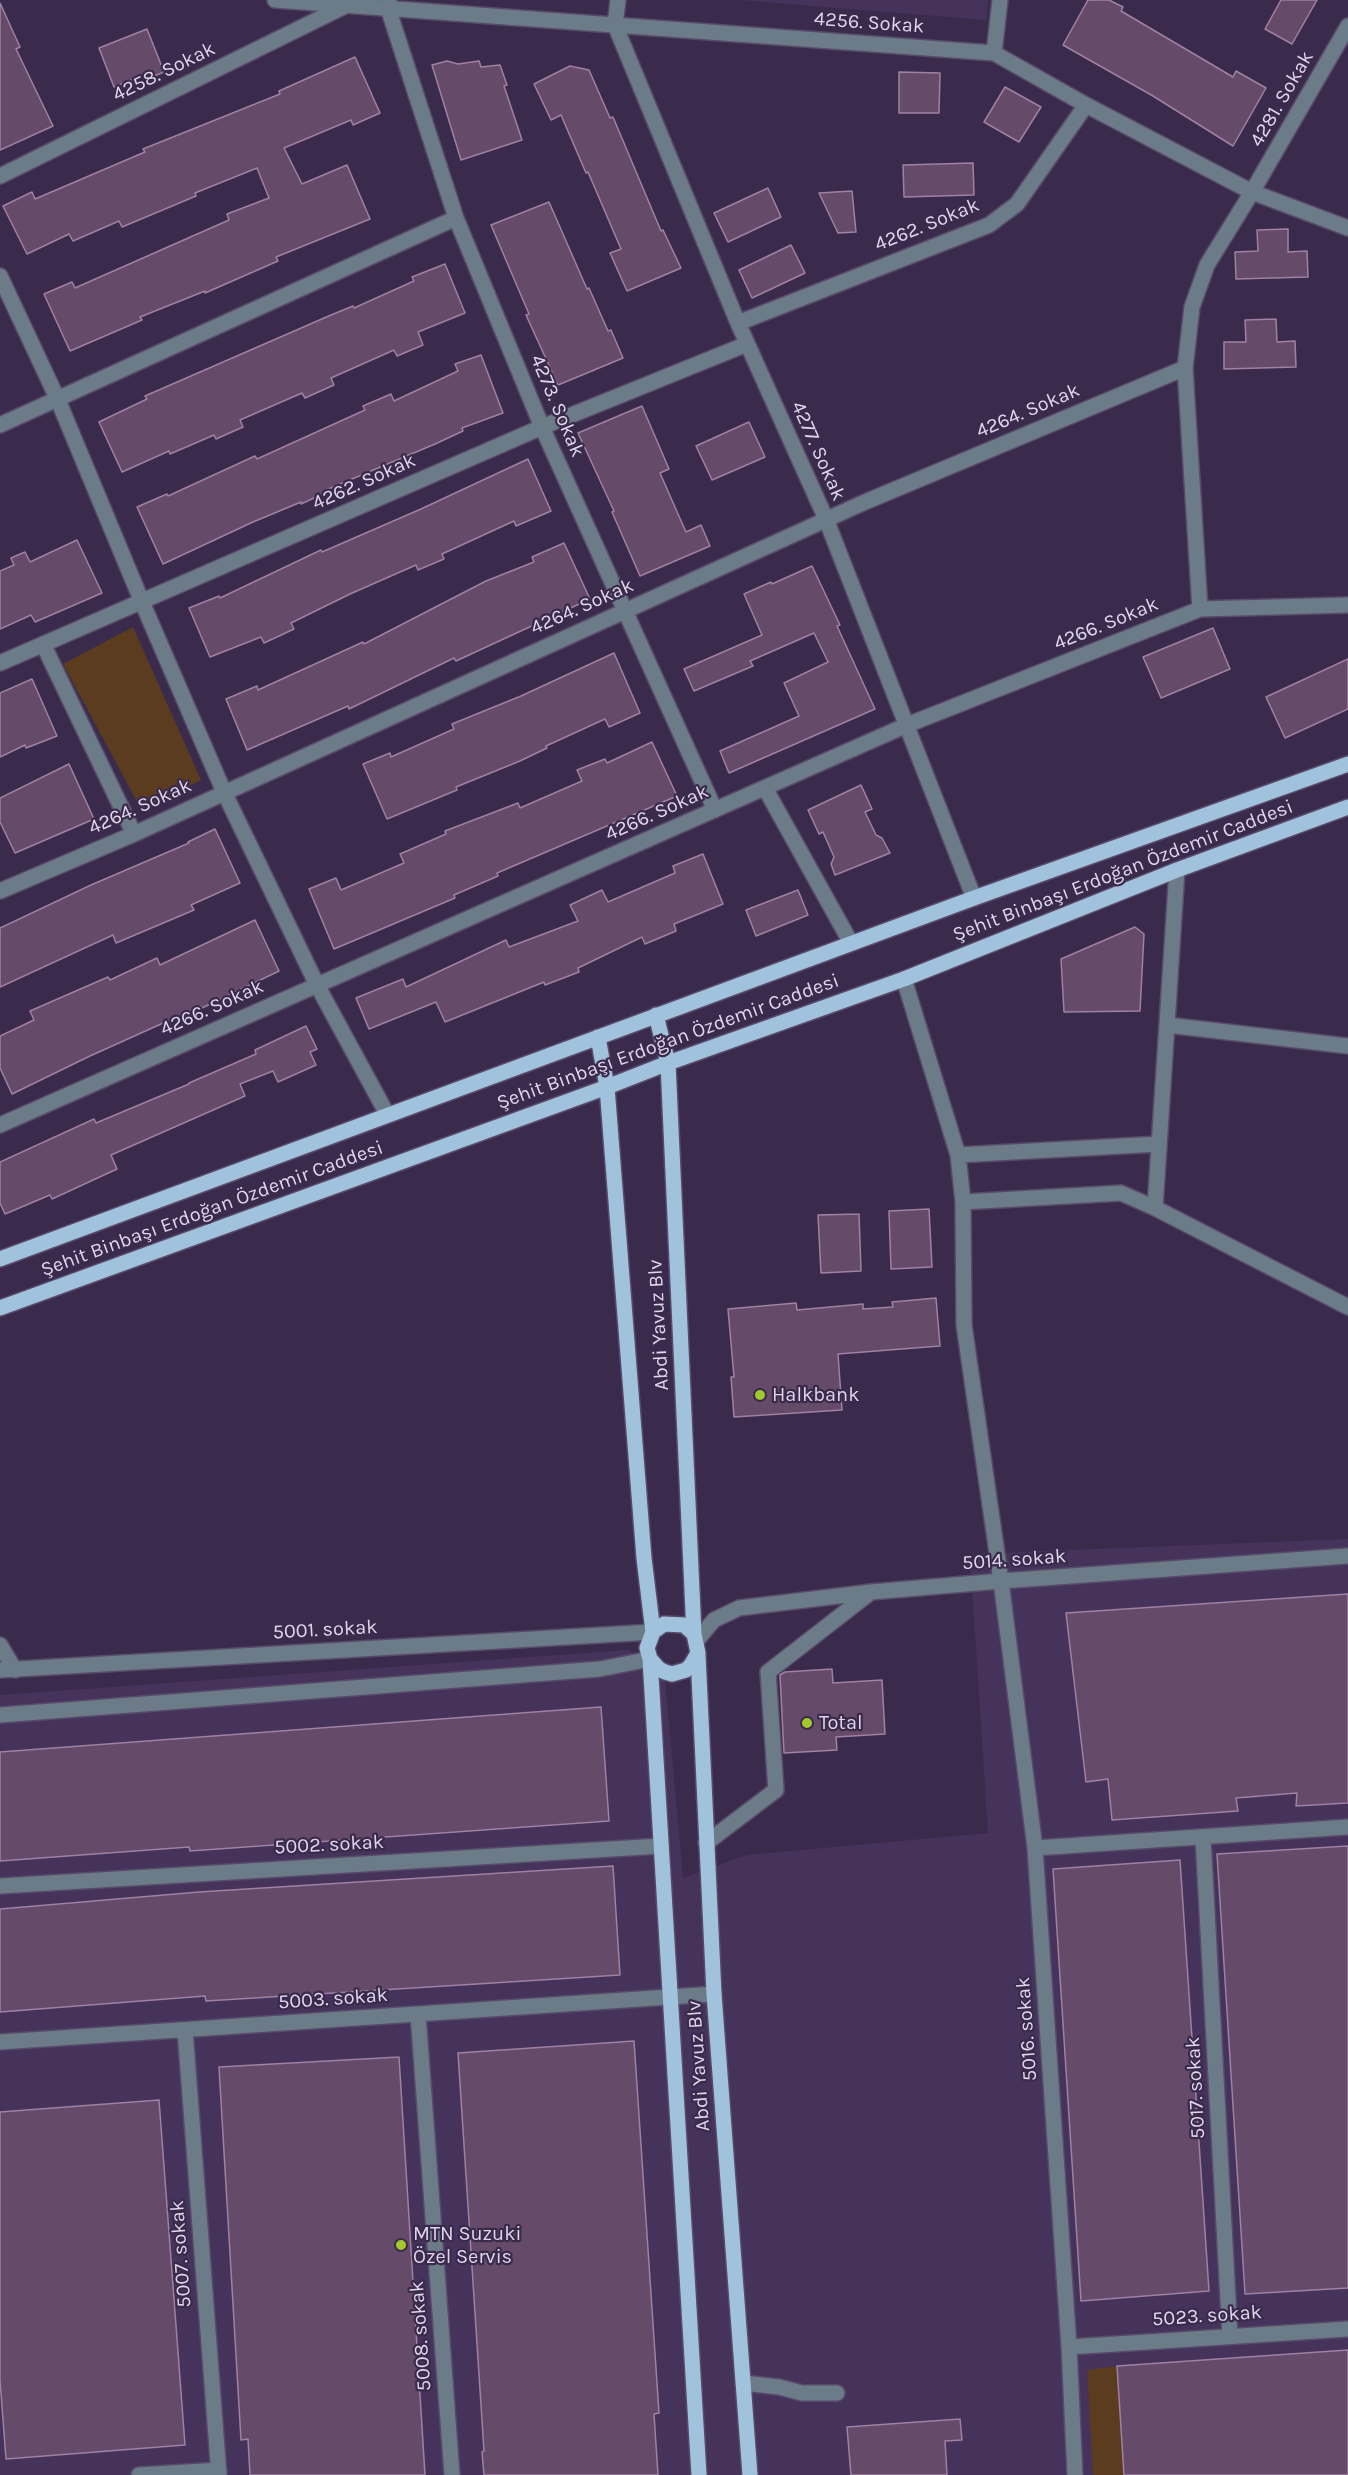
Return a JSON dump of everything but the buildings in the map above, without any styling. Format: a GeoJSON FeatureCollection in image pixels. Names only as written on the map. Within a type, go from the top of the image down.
{"type":"FeatureCollection","features":[{"type":"Feature","properties":{"kind":"main road","name":"Şehit Binbaşı Erdoğan Özdemir Caddesi"},"geometry":{"type":"LineString","coordinates":[[0,1259],[974,898],[1348,764]]}},
{"type":"Feature","properties":{"kind":"main road","name":"Şehit Binbaşı Erdoğan Özdemir Caddesi"},"geometry":{"type":"LineString","coordinates":[[0,1308],[904,979],[1177,870],[1348,807]]}},
{"type":"Feature","properties":{"kind":"main road","name":"Abdi Yavuz Blv"},"geometry":{"type":"LineString","coordinates":[[656,1015],[668,1063],[714,1994],[750,2475]]}},
{"type":"Feature","properties":{"kind":"main road","name":"Abdi Yavuz Blv"},"geometry":{"type":"LineString","coordinates":[[598,1037],[607,1087],[644,1558],[653,1632],[648,1642],[699,2475]]}},
{"type":"Feature","properties":{"kind":"main road"},"geometry":{"type":"LineString","coordinates":[[650,1659],[659,1670],[672,1674],[686,1670],[691,1665],[696,1643],[684,1625],[678,1623],[664,1624],[653,1632]]}},
{"type":"Feature","properties":{"kind":"street","name":"4256. Sokak"},"geometry":{"type":"LineString","coordinates":[[275,0],[347,5],[389,4],[615,25],[994,53],[1086,105],[1252,192],[1348,228]]}},
{"type":"Feature","properties":{"kind":"street"},"geometry":{"type":"LineString","coordinates":[[615,25],[618,0]]}},
{"type":"Feature","properties":{"kind":"street"},"geometry":{"type":"LineString","coordinates":[[994,53],[1000,0]]}},
{"type":"Feature","properties":{"kind":"street","name":"4273. Sokak"},"geometry":{"type":"LineString","coordinates":[[389,4],[456,218],[542,427],[715,810]]}},
{"type":"Feature","properties":{"kind":"street","name":"4258. Sokak"},"geometry":{"type":"LineString","coordinates":[[0,176],[347,5]]}},
{"type":"Feature","properties":{"kind":"street","name":"4277. Sokak"},"geometry":{"type":"LineString","coordinates":[[615,25],[738,323],[826,519],[974,898]]}},
{"type":"Feature","properties":{"kind":"street","name":"4281. Sokak"},"geometry":{"type":"LineString","coordinates":[[1200,609],[1185,368],[1192,307],[1207,265],[1348,26]]}},
{"type":"Feature","properties":{"kind":"street","name":"4262. Sokak"},"geometry":{"type":"LineString","coordinates":[[738,323],[989,225],[1017,204],[1086,105]]}},
{"type":"Feature","properties":{"kind":"street"},"geometry":{"type":"LineString","coordinates":[[0,425],[456,218]]}},
{"type":"Feature","properties":{"kind":"street"},"geometry":{"type":"LineString","coordinates":[[0,276],[58,400],[142,602],[225,792],[317,985],[387,1114]]}},
{"type":"Feature","properties":{"kind":"street","name":"4262. Sokak"},"geometry":{"type":"LineString","coordinates":[[0,663],[542,427],[747,344]]}},
{"type":"Feature","properties":{"kind":"street","name":"4264. Sokak"},"geometry":{"type":"LineString","coordinates":[[0,891],[134,834],[826,519],[1185,368]]}},
{"type":"Feature","properties":{"kind":"street","name":"4266. Sokak"},"geometry":{"type":"LineString","coordinates":[[0,1125],[907,725],[1200,609],[1348,605]]}},
{"type":"Feature","properties":{"kind":"street"},"geometry":{"type":"LineString","coordinates":[[43,644],[134,834]]}},
{"type":"Feature","properties":{"kind":"street"},"geometry":{"type":"LineString","coordinates":[[765,788],[851,944]]}},
{"type":"Feature","properties":{"kind":"street"},"geometry":{"type":"LineString","coordinates":[[1155,1208],[1177,870]]}},
{"type":"Feature","properties":{"kind":"street","name":"5016. sokak"},"geometry":{"type":"LineString","coordinates":[[904,979],[958,1155],[963,1202],[964,1325],[1001,1581],[1035,1848],[1069,2347],[1075,2475]]}},
{"type":"Feature","properties":{"kind":"street"},"geometry":{"type":"LineString","coordinates":[[1167,1025],[1348,1046]]}},
{"type":"Feature","properties":{"kind":"street"},"geometry":{"type":"LineString","coordinates":[[958,1155],[1159,1144]]}},
{"type":"Feature","properties":{"kind":"street"},"geometry":{"type":"LineString","coordinates":[[963,1202],[1121,1193],[1155,1208],[1348,1307]]}},
{"type":"Feature","properties":{"kind":"street","name":"5014. sokak"},"geometry":{"type":"LineString","coordinates":[[696,1643],[714,1620],[739,1608],[1001,1581],[1348,1556]]}},
{"type":"Feature","properties":{"kind":"street"},"geometry":{"type":"LineString","coordinates":[[706,1843],[776,1790],[768,1672],[871,1593]]}},
{"type":"Feature","properties":{"kind":"street","name":"5001. sokak"},"geometry":{"type":"LineString","coordinates":[[7,1670],[653,1632]]}},
{"type":"Feature","properties":{"kind":"street"},"geometry":{"type":"LineString","coordinates":[[0,1644],[7,1670]]}},
{"type":"Feature","properties":{"kind":"street"},"geometry":{"type":"LineString","coordinates":[[0,1715],[600,1670],[650,1659]]}},
{"type":"Feature","properties":{"kind":"street"},"geometry":{"type":"LineString","coordinates":[[1035,1848],[1348,1827]]}},
{"type":"Feature","properties":{"kind":"street","name":"5017. sokak"},"geometry":{"type":"LineString","coordinates":[[1203,1837],[1230,2336]]}},
{"type":"Feature","properties":{"kind":"street","name":"5002. sokak"},"geometry":{"type":"LineString","coordinates":[[0,1886],[661,1845]]}},
{"type":"Feature","properties":{"kind":"street","name":"5003. sokak"},"geometry":{"type":"LineString","coordinates":[[0,2042],[714,1994]]}},
{"type":"Feature","properties":{"kind":"street","name":"5008. sokak"},"geometry":{"type":"LineString","coordinates":[[418,2014],[452,2475]]}},
{"type":"Feature","properties":{"kind":"street","name":"5007. sokak"},"geometry":{"type":"LineString","coordinates":[[185,2030],[219,2473]]}},
{"type":"Feature","properties":{"kind":"street","name":"5023. sokak"},"geometry":{"type":"LineString","coordinates":[[1069,2347],[1348,2329]]}},
{"type":"Feature","properties":{"kind":"street"},"geometry":{"type":"LineString","coordinates":[[743,2383],[778,2387],[802,2393],[837,2393]]}},
{"type":"Feature","properties":{"kind":"street"},"geometry":{"type":"LineString","coordinates":[[139,2475],[219,2473]]}},
{"type":"Feature","properties":{"kind":"shaded area"},"geometry":{"type":"Polygon","coordinates":[[[740,0],[988,0],[986,20],[740,0]]]}},
{"type":"Feature","properties":{"kind":"shaded area"},"geometry":{"type":"Polygon","coordinates":[[[133,627],[201,780],[141,809],[63,664],[133,627]]]}},
{"type":"Feature","properties":{"kind":"shaded area"},"geometry":{"type":"Polygon","coordinates":[[[1348,1539],[1348,2475],[0,2475],[0,1695],[629,1650],[665,1680],[683,1878],[747,1855],[988,1833],[970,1554],[1348,1539]]]}},
{"type":"Feature","properties":{"kind":"shaded area"},"geometry":{"type":"Polygon","coordinates":[[[1117,2366],[1124,2475],[1093,2475],[1087,2370],[1117,2366]]]}},
{"type":"Feature","properties":{"kind":"place","name":"Halkbank"},"geometry":{"type":"Point","coordinates":[760,1395]}},
{"type":"Feature","properties":{"kind":"place","name":"Total"},"geometry":{"type":"Point","coordinates":[807,1723]}},
{"type":"Feature","properties":{"kind":"place","name":"MTN Suzuki Özel Servis"},"geometry":{"type":"Point","coordinates":[401,2245]}}]}
